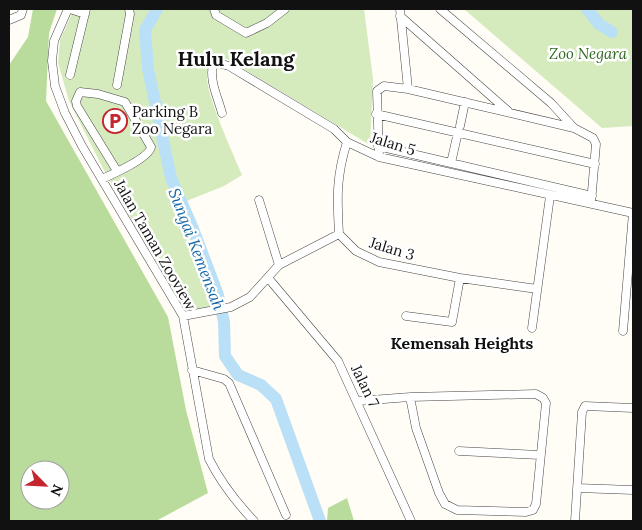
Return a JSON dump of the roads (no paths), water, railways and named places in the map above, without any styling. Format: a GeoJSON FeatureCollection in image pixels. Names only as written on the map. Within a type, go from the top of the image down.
{"type":"FeatureCollection","features":[{"type":"Feature","properties":{"kind":"street"},"geometry":{"type":"LineString","coordinates":[[9,20],[21,15],[24,9]]}},
{"type":"Feature","properties":{"kind":"street"},"geometry":{"type":"LineString","coordinates":[[69,9],[86,12],[70,74]]}},
{"type":"Feature","properties":{"kind":"street","name":"Jalan Taman Zooview"},"geometry":{"type":"LineString","coordinates":[[69,9],[54,41],[52,61],[55,86],[65,113],[183,316],[209,459],[219,480],[233,499],[254,521]]}},
{"type":"Feature","properties":{"kind":"street"},"geometry":{"type":"LineString","coordinates":[[118,85],[126,45],[129,9]]}},
{"type":"Feature","properties":{"kind":"street"},"geometry":{"type":"LineString","coordinates":[[214,9],[216,15],[246,33],[267,23],[285,9]]}},
{"type":"Feature","properties":{"kind":"street"},"geometry":{"type":"LineString","coordinates":[[440,9],[551,103],[574,128]]}},
{"type":"Feature","properties":{"kind":"street"},"geometry":{"type":"LineString","coordinates":[[400,13],[509,112]]}},
{"type":"Feature","properties":{"kind":"street"},"geometry":{"type":"LineString","coordinates":[[400,13],[408,89]]}},
{"type":"Feature","properties":{"kind":"street","name":"Jalan 5"},"geometry":{"type":"LineString","coordinates":[[222,113],[212,70],[214,65],[218,63],[229,66],[334,129],[347,142],[379,157],[550,196],[592,199]]}},
{"type":"Feature","properties":{"kind":"street"},"geometry":{"type":"LineString","coordinates":[[379,157],[376,95],[380,88],[408,89],[574,128],[593,138],[596,144],[592,199]]}},
{"type":"Feature","properties":{"kind":"street"},"geometry":{"type":"LineString","coordinates":[[102,179],[117,171],[148,153],[151,147],[124,102],[98,94],[80,92],[76,101],[77,106],[117,171]]}},
{"type":"Feature","properties":{"kind":"street"},"geometry":{"type":"LineString","coordinates":[[451,163],[465,102]]}},
{"type":"Feature","properties":{"kind":"street"},"geometry":{"type":"LineString","coordinates":[[376,114],[459,129],[595,164]]}},
{"type":"Feature","properties":{"kind":"street"},"geometry":{"type":"LineString","coordinates":[[183,316],[210,313],[231,307],[250,298],[269,279],[279,265],[338,234],[337,186],[339,168],[347,142]]}},
{"type":"Feature","properties":{"kind":"street","name":"Jalan 5"},"geometry":{"type":"LineString","coordinates":[[378,146],[592,199],[633,213]]}},
{"type":"Feature","properties":{"kind":"street"},"geometry":{"type":"LineString","coordinates":[[532,328],[550,196]]}},
{"type":"Feature","properties":{"kind":"street"},"geometry":{"type":"LineString","coordinates":[[259,200],[279,265]]}},
{"type":"Feature","properties":{"kind":"street"},"geometry":{"type":"LineString","coordinates":[[623,331],[631,285],[633,213]]}},
{"type":"Feature","properties":{"kind":"street","name":"Jalan 3"},"geometry":{"type":"LineString","coordinates":[[338,234],[356,251],[379,262],[460,278],[537,289]]}},
{"type":"Feature","properties":{"kind":"street"},"geometry":{"type":"LineString","coordinates":[[406,316],[452,322],[460,278]]}},
{"type":"Feature","properties":{"kind":"street","name":"Jalan 7"},"geometry":{"type":"LineString","coordinates":[[269,279],[338,361],[358,401],[411,521]]}},
{"type":"Feature","properties":{"kind":"street"},"geometry":{"type":"LineString","coordinates":[[192,370],[229,383],[286,515]]}},
{"type":"Feature","properties":{"kind":"street"},"geometry":{"type":"LineString","coordinates":[[358,401],[410,397],[536,394],[543,398],[546,403],[536,504],[533,510],[526,512],[457,510],[445,504],[439,493],[416,428],[410,397]]}},
{"type":"Feature","properties":{"kind":"street"},"geometry":{"type":"LineString","coordinates":[[575,521],[582,412],[585,406],[633,408]]}},
{"type":"Feature","properties":{"kind":"street"},"geometry":{"type":"LineString","coordinates":[[460,451],[540,455]]}},
{"type":"Feature","properties":{"kind":"street"},"geometry":{"type":"LineString","coordinates":[[577,488],[633,490]]}},
{"type":"Feature","properties":{"kind":"waterway","name":"Sungai Kemensah"},"geometry":{"type":"LineString","coordinates":[[157,9],[145,30],[148,69],[171,178],[218,295],[224,322],[225,356],[238,375],[261,385],[276,399],[320,521]]}},
{"type":"Feature","properties":{"kind":"waterway"},"geometry":{"type":"LineString","coordinates":[[587,9],[599,24],[612,32]]}},
{"type":"Feature","properties":{"kind":"place","name":"Parking B Zoo Negara"},"geometry":{"type":"Point","coordinates":[115,121]}},
{"type":"Feature","properties":{"kind":"district","name":"Hulu Kelang"},"geometry":{"type":"Point","coordinates":[236,59]}},
{"type":"Feature","properties":{"kind":"district","name":"Kemensah Heights"},"geometry":{"type":"Point","coordinates":[462,343]}},
{"type":"Feature","properties":{"kind":"park label","name":"Zoo Negara"},"geometry":{"type":"Point","coordinates":[588,54]}}]}
